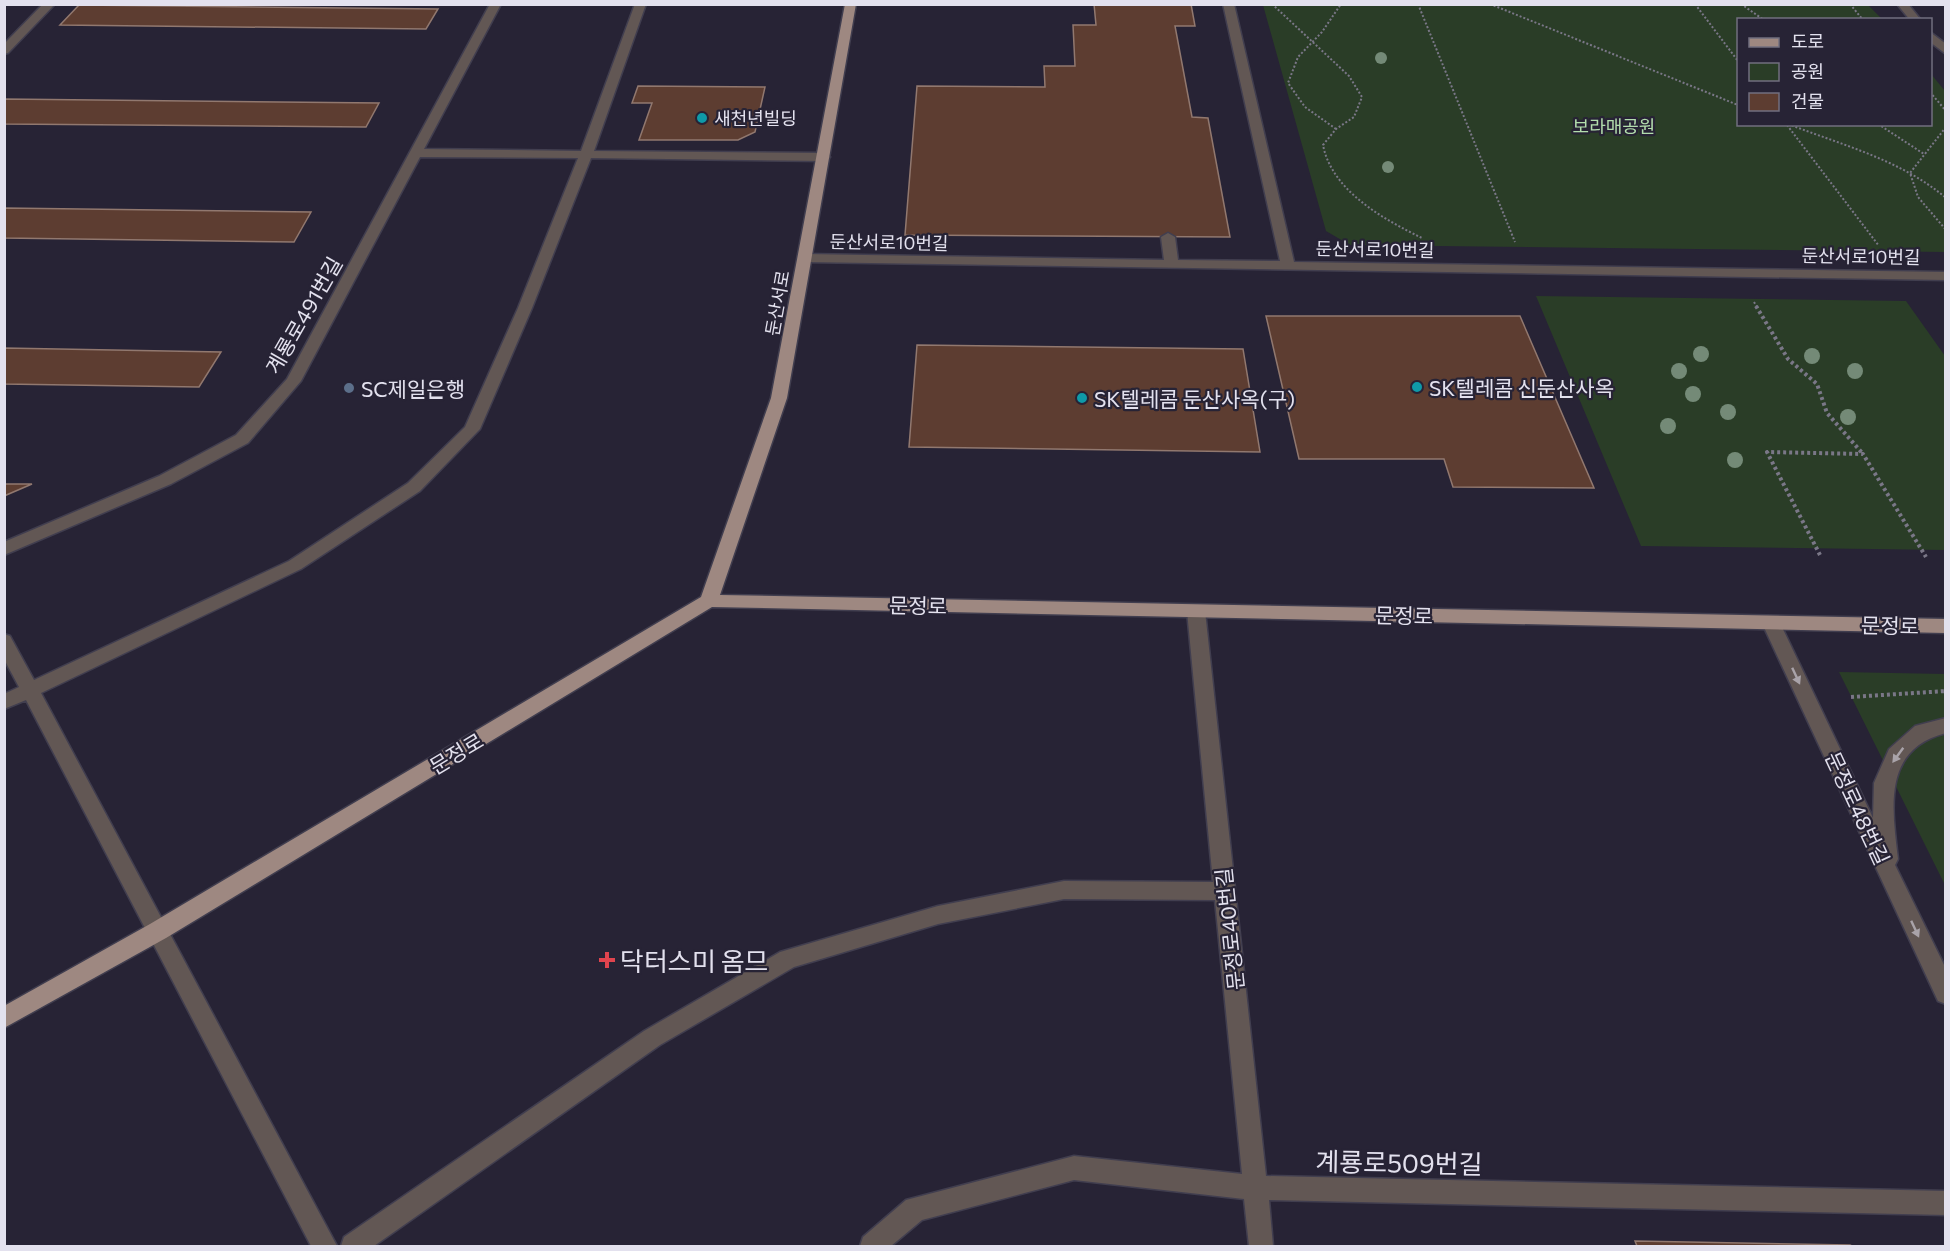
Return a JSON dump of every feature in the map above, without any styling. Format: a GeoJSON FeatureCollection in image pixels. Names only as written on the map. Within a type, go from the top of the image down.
{"type":"FeatureCollection","features":[{"type":"Feature","properties":{"kind":"main road","name":"둔산서로"},"geometry":{"type":"LineString","coordinates":[[709,601],[779,398],[851,4]]}},
{"type":"Feature","properties":{"kind":"main road","name":"문정로"},"geometry":{"type":"LineString","coordinates":[[4,1018],[158,932],[709,601],[1946,626]]}},
{"type":"Feature","properties":{"kind":"street"},"geometry":{"type":"LineString","coordinates":[[4,51],[50,4]]}},
{"type":"Feature","properties":{"kind":"street","name":"계룡로491번길"},"geometry":{"type":"LineString","coordinates":[[4,549],[165,480],[242,439],[293,381],[496,4]]}},
{"type":"Feature","properties":{"kind":"street"},"geometry":{"type":"LineString","coordinates":[[4,702],[295,566],[414,487],[472,429],[525,308],[586,155],[641,4]]}},
{"type":"Feature","properties":{"kind":"street"},"geometry":{"type":"LineString","coordinates":[[1228,4],[1288,266]]}},
{"type":"Feature","properties":{"kind":"street"},"geometry":{"type":"LineString","coordinates":[[1902,4],[1914,18]]}},
{"type":"Feature","properties":{"kind":"street"},"geometry":{"type":"LineString","coordinates":[[1932,37],[1946,51]]}},
{"type":"Feature","properties":{"kind":"street"},"geometry":{"type":"LineString","coordinates":[[416,153],[824,157]]}},
{"type":"Feature","properties":{"kind":"street"},"geometry":{"type":"LineString","coordinates":[[1168,237],[1172,264]]}},
{"type":"Feature","properties":{"kind":"street","name":"둔산서로10번길"},"geometry":{"type":"LineString","coordinates":[[805,258],[1946,276]]}},
{"type":"Feature","properties":{"kind":"street","name":"문정로40번길"},"geometry":{"type":"LineString","coordinates":[[1196,611],[1261,1246]]}},
{"type":"Feature","properties":{"kind":"street","name":"문정로48번길"},"geometry":{"type":"LineString","coordinates":[[1771,623],[1946,994]]}},
{"type":"Feature","properties":{"kind":"street"},"geometry":{"type":"LineString","coordinates":[[4,641],[324,1246]]}},
{"type":"Feature","properties":{"kind":"street"},"geometry":{"type":"LineString","coordinates":[[1890,876],[1883,816],[1884,783],[1896,754],[1922,731],[1946,726]]}},
{"type":"Feature","properties":{"kind":"street"},"geometry":{"type":"LineString","coordinates":[[353,1246],[652,1038],[788,959],[938,915],[1064,890],[1225,891]]}},
{"type":"Feature","properties":{"kind":"street","name":"계룡로509번길"},"geometry":{"type":"LineString","coordinates":[[872,1246],[915,1209],[1074,1168],[1255,1188],[1946,1203]]}},
{"type":"Feature","properties":{"kind":"path"},"geometry":{"type":"LineString","coordinates":[[1272,4],[1349,75],[1362,97],[1354,117],[1336,129],[1323,145],[1327,162],[1338,177],[1394,225],[1431,242]]}},
{"type":"Feature","properties":{"kind":"path"},"geometry":{"type":"LineString","coordinates":[[1288,83],[1298,57],[1312,43],[1341,4]]}},
{"type":"Feature","properties":{"kind":"path"},"geometry":{"type":"LineString","coordinates":[[1418,4],[1519,250]]}},
{"type":"Feature","properties":{"kind":"path"},"geometry":{"type":"LineString","coordinates":[[1490,4],[1737,105]]}},
{"type":"Feature","properties":{"kind":"path"},"geometry":{"type":"LineString","coordinates":[[1695,4],[1737,60]]}},
{"type":"Feature","properties":{"kind":"path"},"geometry":{"type":"LineString","coordinates":[[1741,4],[1761,18]]}},
{"type":"Feature","properties":{"kind":"path"},"geometry":{"type":"LineString","coordinates":[[1850,4],[1861,18]]}},
{"type":"Feature","properties":{"kind":"path"},"geometry":{"type":"LineString","coordinates":[[1280,83],[1288,83]]}},
{"type":"Feature","properties":{"kind":"path"},"geometry":{"type":"LineString","coordinates":[[1288,83],[1305,107],[1336,129]]}},
{"type":"Feature","properties":{"kind":"path"},"geometry":{"type":"LineString","coordinates":[[1932,94],[1946,111]]}},
{"type":"Feature","properties":{"kind":"path"},"geometry":{"type":"LineString","coordinates":[[1789,126],[1886,255]]}},
{"type":"Feature","properties":{"kind":"path"},"geometry":{"type":"LineString","coordinates":[[1792,126],[1910,173],[1932,184],[1946,198]]}},
{"type":"Feature","properties":{"kind":"path"},"geometry":{"type":"LineString","coordinates":[[1881,126],[1924,154]]}},
{"type":"Feature","properties":{"kind":"path"},"geometry":{"type":"LineString","coordinates":[[1946,127],[1910,173],[1913,188],[1923,206],[1946,230]]}},
{"type":"Feature","properties":{"kind":"path"},"geometry":{"type":"LineString","coordinates":[[1754,301],[1788,359],[1817,384],[1827,414],[1863,454],[1926,556]]}},
{"type":"Feature","properties":{"kind":"path"},"geometry":{"type":"LineString","coordinates":[[1820,555],[1767,452],[1863,454]]}},
{"type":"Feature","properties":{"kind":"path"},"geometry":{"type":"LineString","coordinates":[[1851,697],[1946,691]]}},
{"type":"Feature","properties":{"kind":"green space","name":"보라매공원"},"geometry":{"type":"Polygon","coordinates":[[[1263,5],[1868,5],[1881,18],[1737,18],[1737,126],[1932,126],[1932,75],[1945,91],[1945,252],[1350,245],[1326,231],[1263,5]]]}},
{"type":"Feature","properties":{"kind":"green space"},"geometry":{"type":"Polygon","coordinates":[[[1536,296],[1906,301],[1945,356],[1945,550],[1641,546],[1536,296]]]}},
{"type":"Feature","properties":{"kind":"green space"},"geometry":{"type":"Polygon","coordinates":[[[1839,672],[1945,674],[1945,885],[1839,672]]]}},
{"type":"Feature","properties":{"kind":"building"},"geometry":{"type":"Polygon","coordinates":[[[1094,4],[1191,4],[1195,26],[1175,26],[1192,117],[1208,118],[1230,237],[905,235],[917,86],[1045,87],[1044,66],[1075,66],[1073,25],[1096,25],[1094,4]]]}},
{"type":"Feature","properties":{"kind":"building"},"geometry":{"type":"Polygon","coordinates":[[[79,5],[438,9],[426,29],[60,25],[79,5]]]}},
{"type":"Feature","properties":{"kind":"building","name":"새천년빌딩"},"geometry":{"type":"Polygon","coordinates":[[[638,86],[765,87],[755,132],[738,140],[639,140],[652,103],[632,103],[638,86]]]}},
{"type":"Feature","properties":{"kind":"building"},"geometry":{"type":"Polygon","coordinates":[[[4,99],[379,103],[366,127],[4,124],[4,99]]]}},
{"type":"Feature","properties":{"kind":"building"},"geometry":{"type":"Polygon","coordinates":[[[4,208],[311,212],[294,242],[4,238],[4,208]]]}},
{"type":"Feature","properties":{"kind":"building","name":"SK텔레콤 신둔산사옥"},"geometry":{"type":"Polygon","coordinates":[[[1266,316],[1520,316],[1594,488],[1453,487],[1444,459],[1299,459],[1266,316]]]}},
{"type":"Feature","properties":{"kind":"building","name":"SK텔레콤 둔산사옥(구)"},"geometry":{"type":"Polygon","coordinates":[[[917,345],[1243,349],[1260,452],[909,447],[917,345]]]}},
{"type":"Feature","properties":{"kind":"building"},"geometry":{"type":"Polygon","coordinates":[[[4,348],[221,352],[199,387],[4,384],[4,348]]]}},
{"type":"Feature","properties":{"kind":"building"},"geometry":{"type":"Polygon","coordinates":[[[4,484],[32,484],[4,496],[4,484]]]}},
{"type":"Feature","properties":{"kind":"building"},"geometry":{"type":"Polygon","coordinates":[[[1635,1241],[1850,1245],[1852,1246],[1637,1246],[1635,1241]]]}},
{"type":"Feature","properties":{"kind":"place","name":"새천년빌딩"},"geometry":{"type":"Point","coordinates":[702,118]}},
{"type":"Feature","properties":{"kind":"place","name":"SK텔레콤 신둔산사옥"},"geometry":{"type":"Point","coordinates":[1417,387]}},
{"type":"Feature","properties":{"kind":"place","name":"SC제일은행"},"geometry":{"type":"Point","coordinates":[349,388]}},
{"type":"Feature","properties":{"kind":"place","name":"SK텔레콤 둔산사옥(구)"},"geometry":{"type":"Point","coordinates":[1082,398]}},
{"type":"Feature","properties":{"kind":"place","name":"닥터스미 옴므"},"geometry":{"type":"Point","coordinates":[607,960]}}]}
